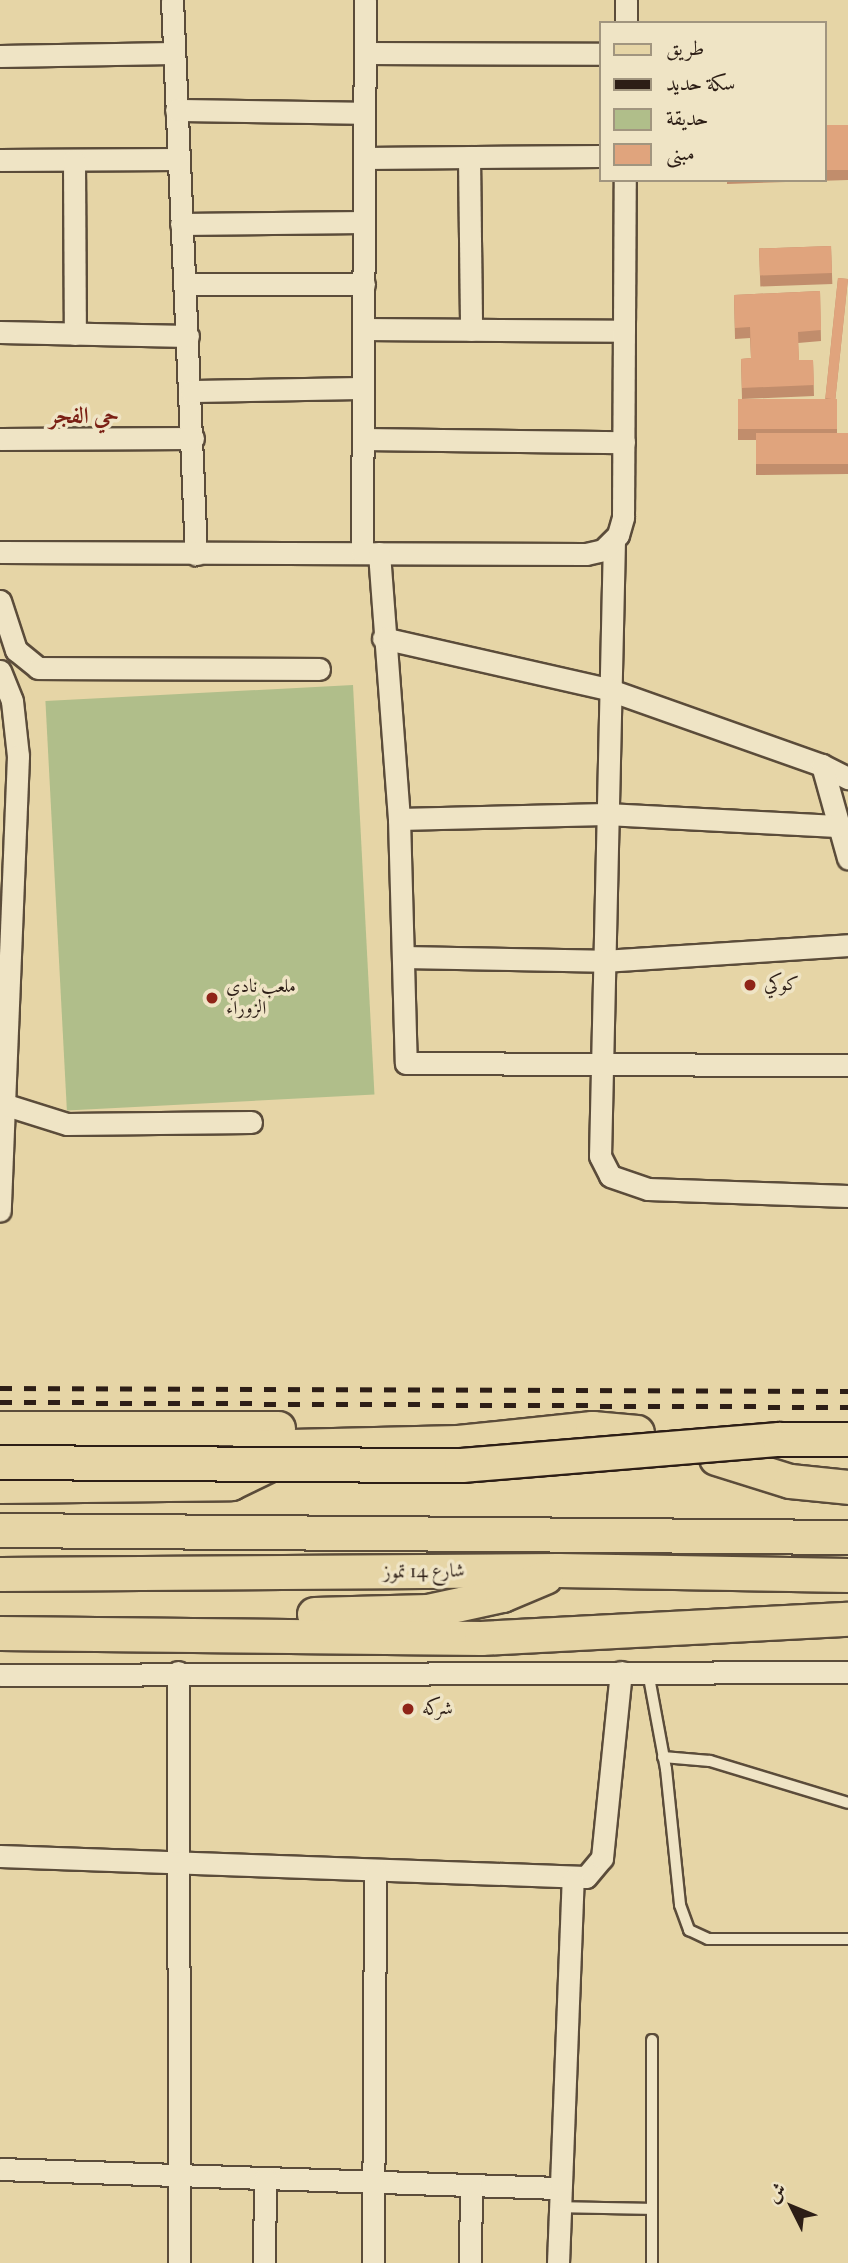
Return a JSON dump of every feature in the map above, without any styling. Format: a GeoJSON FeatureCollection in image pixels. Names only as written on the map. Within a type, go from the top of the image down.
{"type":"FeatureCollection","features":[{"type":"Feature","properties":{"kind":"main road"},"geometry":{"type":"LineString","coordinates":[[0,1428],[470,1425],[542,1433]]}},
{"type":"Feature","properties":{"kind":"main road"},"geometry":{"type":"LineString","coordinates":[[0,1447],[370,1446],[604,1428],[637,1432]]}},
{"type":"Feature","properties":{"kind":"main road"},"geometry":{"type":"LineString","coordinates":[[0,1462],[266,1466],[461,1465],[779,1439],[848,1439]]}},
{"type":"Feature","properties":{"kind":"main road"},"geometry":{"type":"LineString","coordinates":[[716,1458],[790,1481],[848,1487]]}},
{"type":"Feature","properties":{"kind":"main road"},"geometry":{"type":"LineString","coordinates":[[12,1485],[231,1483],[266,1466]]}},
{"type":"Feature","properties":{"kind":"main road","name":"شارع 14 تموز"},"geometry":{"type":"LineString","coordinates":[[0,1530],[848,1536]]}},
{"type":"Feature","properties":{"kind":"main road"},"geometry":{"type":"LineString","coordinates":[[0,1615],[354,1614],[428,1611],[485,1599],[558,1570]]}},
{"type":"Feature","properties":{"kind":"main road","name":"شارع 14 تموز"},"geometry":{"type":"LineString","coordinates":[[0,1574],[558,1570],[848,1575]]}},
{"type":"Feature","properties":{"kind":"main road"},"geometry":{"type":"LineString","coordinates":[[2,1653],[230,1651],[256,1646],[270,1634],[481,1638],[848,1619]]}},
{"type":"Feature","properties":{"kind":"street"},"geometry":{"type":"LineString","coordinates":[[172,0],[196,554]]}},
{"type":"Feature","properties":{"kind":"street"},"geometry":{"type":"LineString","coordinates":[[365,0],[363,439],[371,553],[383,638],[399,819],[407,1063],[601,1066],[848,1065]]}},
{"type":"Feature","properties":{"kind":"street"},"geometry":{"type":"LineString","coordinates":[[626,0],[626,21]]}},
{"type":"Feature","properties":{"kind":"street"},"geometry":{"type":"LineString","coordinates":[[0,56],[173,53]]}},
{"type":"Feature","properties":{"kind":"street"},"geometry":{"type":"LineString","coordinates":[[365,53],[600,54]]}},
{"type":"Feature","properties":{"kind":"street"},"geometry":{"type":"LineString","coordinates":[[176,110],[364,113]]}},
{"type":"Feature","properties":{"kind":"street"},"geometry":{"type":"LineString","coordinates":[[364,158],[600,156]]}},
{"type":"Feature","properties":{"kind":"street"},"geometry":{"type":"LineString","coordinates":[[469,157],[471,330]]}},
{"type":"Feature","properties":{"kind":"street"},"geometry":{"type":"LineString","coordinates":[[0,160],[178,159]]}},
{"type":"Feature","properties":{"kind":"street"},"geometry":{"type":"LineString","coordinates":[[74,160],[75,334]]}},
{"type":"Feature","properties":{"kind":"street"},"geometry":{"type":"LineString","coordinates":[[625,182],[623,517],[614,540],[607,689],[600,1156],[610,1176],[648,1189],[848,1196]]}},
{"type":"Feature","properties":{"kind":"street"},"geometry":{"type":"LineString","coordinates":[[181,224],[364,222]]}},
{"type":"Feature","properties":{"kind":"street"},"geometry":{"type":"LineString","coordinates":[[184,284],[364,284]]}},
{"type":"Feature","properties":{"kind":"street"},"geometry":{"type":"LineString","coordinates":[[363,329],[625,331]]}},
{"type":"Feature","properties":{"kind":"street"},"geometry":{"type":"LineString","coordinates":[[0,332],[188,336]]}},
{"type":"Feature","properties":{"kind":"street"},"geometry":{"type":"LineString","coordinates":[[191,391],[363,388]]}},
{"type":"Feature","properties":{"kind":"street"},"geometry":{"type":"LineString","coordinates":[[0,439],[193,438]]}},
{"type":"Feature","properties":{"kind":"street"},"geometry":{"type":"LineString","coordinates":[[363,439],[624,442]]}},
{"type":"Feature","properties":{"kind":"street"},"geometry":{"type":"LineString","coordinates":[[0,552],[586,554],[603,550],[614,540]]}},
{"type":"Feature","properties":{"kind":"street"},"geometry":{"type":"LineString","coordinates":[[0,601],[16,650],[38,668],[318,669]]}},
{"type":"Feature","properties":{"kind":"street"},"geometry":{"type":"LineString","coordinates":[[383,638],[607,689],[822,765],[848,778]]}},
{"type":"Feature","properties":{"kind":"street"},"geometry":{"type":"LineString","coordinates":[[0,671],[12,701],[18,756],[0,1211]]}},
{"type":"Feature","properties":{"kind":"street"},"geometry":{"type":"LineString","coordinates":[[822,765],[848,858]]}},
{"type":"Feature","properties":{"kind":"street"},"geometry":{"type":"LineString","coordinates":[[399,819],[606,814],[837,826]]}},
{"type":"Feature","properties":{"kind":"street"},"geometry":{"type":"LineString","coordinates":[[403,957],[603,961],[848,944]]}},
{"type":"Feature","properties":{"kind":"street"},"geometry":{"type":"LineString","coordinates":[[3,1104],[67,1124],[251,1122]]}},
{"type":"Feature","properties":{"kind":"street"},"geometry":{"type":"LineString","coordinates":[[2,1653],[178,1672],[848,1672]]}},
{"type":"Feature","properties":{"kind":"street"},"geometry":{"type":"LineString","coordinates":[[178,1672],[178,2263]]}},
{"type":"Feature","properties":{"kind":"street"},"geometry":{"type":"LineString","coordinates":[[0,1856],[573,1879],[592,1874],[602,1858],[621,1672]]}},
{"type":"Feature","properties":{"kind":"street"},"geometry":{"type":"LineString","coordinates":[[373,2263],[375,1871]]}},
{"type":"Feature","properties":{"kind":"street"},"geometry":{"type":"LineString","coordinates":[[558,2263],[558,2197],[573,1879]]}},
{"type":"Feature","properties":{"kind":"street"},"geometry":{"type":"LineString","coordinates":[[0,2169],[471,2185],[558,2197]]}},
{"type":"Feature","properties":{"kind":"street"},"geometry":{"type":"LineString","coordinates":[[264,2263],[265,2178]]}},
{"type":"Feature","properties":{"kind":"street"},"geometry":{"type":"LineString","coordinates":[[470,2263],[471,2185]]}},
{"type":"Feature","properties":{"kind":"lane"},"geometry":{"type":"LineString","coordinates":[[648,1671],[663,1757],[680,1905],[689,1930],[708,1939],[848,1939]]}},
{"type":"Feature","properties":{"kind":"lane"},"geometry":{"type":"LineString","coordinates":[[663,1757],[710,1761],[848,1803]]}},
{"type":"Feature","properties":{"kind":"lane"},"geometry":{"type":"LineString","coordinates":[[652,2040],[652,2263]]}},
{"type":"Feature","properties":{"kind":"lane"},"geometry":{"type":"LineString","coordinates":[[558,2197],[651,2208]]}},
{"type":"Feature","properties":{"kind":"green space"},"geometry":{"type":"Polygon","coordinates":[[[353,685],[374,1094],[67,1111],[45,701],[353,685]]]}},
{"type":"Feature","properties":{"kind":"building"},"geometry":{"type":"Polygon","coordinates":[[[827,125],[848,125],[848,170],[827,170],[827,125]]]}},
{"type":"Feature","properties":{"kind":"building"},"geometry":{"type":"Polygon","coordinates":[[[831,246],[832,273],[760,275],[759,249],[831,246]]]}},
{"type":"Feature","properties":{"kind":"building"},"geometry":{"type":"Polygon","coordinates":[[[838,278],[848,279],[835,399],[825,398],[838,278]]]}},
{"type":"Feature","properties":{"kind":"building"},"geometry":{"type":"Polygon","coordinates":[[[820,291],[821,330],[798,332],[799,360],[813,360],[814,385],[742,388],[741,359],[751,358],[750,327],[735,328],[734,295],[820,291]]]}},
{"type":"Feature","properties":{"kind":"building"},"geometry":{"type":"Polygon","coordinates":[[[738,399],[837,399],[837,429],[738,429],[738,399]]]}},
{"type":"Feature","properties":{"kind":"building"},"geometry":{"type":"Polygon","coordinates":[[[756,433],[848,433],[848,464],[756,464],[756,433]]]}},
{"type":"Feature","properties":{"kind":"railway"},"geometry":{"type":"LineString","coordinates":[[0,1388],[848,1391]]}},
{"type":"Feature","properties":{"kind":"railway"},"geometry":{"type":"LineString","coordinates":[[0,1402],[848,1407]]}},
{"type":"Feature","properties":{"kind":"place","name":"كوكي"},"geometry":{"type":"Point","coordinates":[750,985]}},
{"type":"Feature","properties":{"kind":"place","name":"ملعب نادي الزوراء"},"geometry":{"type":"Point","coordinates":[212,998]}},
{"type":"Feature","properties":{"kind":"place","name":"شركه"},"geometry":{"type":"Point","coordinates":[408,1709]}},
{"type":"Feature","properties":{"kind":"district","name":"حي الفجر"},"geometry":{"type":"Point","coordinates":[84,416]}}]}
